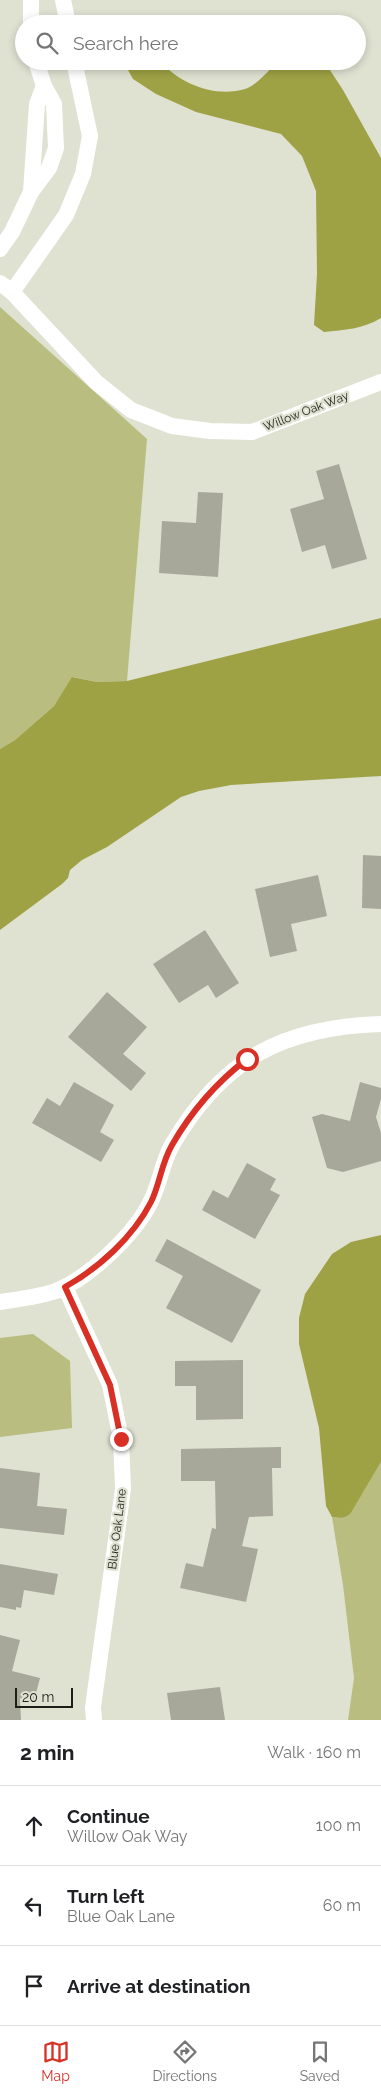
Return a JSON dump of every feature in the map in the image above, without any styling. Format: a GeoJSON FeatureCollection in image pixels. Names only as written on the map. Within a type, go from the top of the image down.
{"type":"FeatureCollection","features":[{"type":"Feature","properties":{"kind":"street"},"geometry":{"type":"LineString","coordinates":[[31,0],[31,15]]}},
{"type":"Feature","properties":{"kind":"street"},"geometry":{"type":"LineString","coordinates":[[63,0],[66,15]]}},
{"type":"Feature","properties":{"kind":"street"},"geometry":{"type":"LineString","coordinates":[[0,249],[12,232],[31,192],[38,104],[44,86],[39,70]]}},
{"type":"Feature","properties":{"kind":"street","name":"Willow Oak Way"},"geometry":{"type":"LineString","coordinates":[[76,70],[90,136],[83,174],[66,215],[6,287],[96,382],[132,410],[172,426],[210,431],[252,432],[381,382]]}},
{"type":"Feature","properties":{"kind":"street"},"geometry":{"type":"LineString","coordinates":[[0,1302],[47,1294],[65,1287],[92,1270],[112,1251],[144,1213],[151,1201],[164,1160],[173,1144],[206,1098],[232,1071],[262,1050],[295,1037],[336,1028],[381,1024]]}},
{"type":"Feature","properties":{"kind":"street","name":"Blue Oak Lane"},"geometry":{"type":"LineString","coordinates":[[65,1287],[110,1385],[121,1439],[123,1489],[93,1707],[94,1720]]}},
{"type":"Feature","properties":{"kind":"green space"},"geometry":{"type":"Polygon","coordinates":[[[0,307],[147,439],[127,681],[97,682],[73,677],[54,706],[15,740],[0,749],[0,307]]]}},
{"type":"Feature","properties":{"kind":"green space"},"geometry":{"type":"Polygon","coordinates":[[[33,1334],[70,1361],[72,1428],[0,1437],[0,1338],[33,1334]]]}},
{"type":"Feature","properties":{"kind":"green space"},"geometry":{"type":"Polygon","coordinates":[[[381,1462],[381,1720],[348,1720],[354,1678],[343,1585],[332,1517],[338,1518],[351,1513],[381,1462]]]}},
{"type":"Feature","properties":{"kind":"shaded area"},"geometry":{"type":"Polygon","coordinates":[[[128,70],[169,70],[199,87],[222,92],[245,89],[254,84],[270,70],[330,70],[381,158],[381,318],[360,327],[339,331],[324,332],[314,325],[317,274],[316,191],[302,156],[281,134],[196,112],[156,94],[133,79],[128,70]]]}},
{"type":"Feature","properties":{"kind":"shaded area"},"geometry":{"type":"Polygon","coordinates":[[[381,618],[381,776],[231,785],[199,791],[181,797],[107,847],[82,860],[70,870],[68,878],[62,884],[0,930],[0,749],[15,740],[54,706],[72,677],[97,682],[127,681],[381,618]]]}},
{"type":"Feature","properties":{"kind":"shaded area"},"geometry":{"type":"Polygon","coordinates":[[[381,1235],[381,1462],[351,1513],[340,1518],[332,1517],[326,1506],[319,1428],[299,1344],[299,1318],[305,1294],[332,1254],[351,1242],[381,1235]]]}},
{"type":"Feature","properties":{"kind":"building"},"geometry":{"type":"Polygon","coordinates":[[[339,464],[367,559],[332,569],[325,545],[302,552],[290,509],[324,499],[316,471],[339,464]]]}},
{"type":"Feature","properties":{"kind":"building"},"geometry":{"type":"Polygon","coordinates":[[[198,492],[223,493],[218,577],[159,573],[162,521],[196,523],[198,492]]]}},
{"type":"Feature","properties":{"kind":"building"},"geometry":{"type":"Polygon","coordinates":[[[363,855],[381,856],[381,909],[362,908],[363,855]]]}},
{"type":"Feature","properties":{"kind":"building"},"geometry":{"type":"Polygon","coordinates":[[[318,875],[327,916],[291,924],[297,951],[270,957],[255,889],[318,875]]]}},
{"type":"Feature","properties":{"kind":"building"},"geometry":{"type":"Polygon","coordinates":[[[205,930],[239,983],[216,998],[208,985],[179,1003],[153,964],[205,930]]]}},
{"type":"Feature","properties":{"kind":"building"},"geometry":{"type":"Polygon","coordinates":[[[107,992],[147,1027],[123,1054],[146,1073],[131,1091],[68,1037],[107,992]]]}},
{"type":"Feature","properties":{"kind":"building"},"geometry":{"type":"Polygon","coordinates":[[[74,1082],[114,1105],[100,1132],[114,1140],[101,1162],[32,1123],[47,1098],[60,1106],[74,1082]]]}},
{"type":"Feature","properties":{"kind":"building"},"geometry":{"type":"Polygon","coordinates":[[[360,1082],[381,1088],[381,1099],[376,1117],[381,1133],[381,1161],[343,1172],[327,1168],[312,1117],[322,1114],[350,1121],[360,1082]]]}},
{"type":"Feature","properties":{"kind":"building"},"geometry":{"type":"Polygon","coordinates":[[[247,1163],[276,1179],[270,1190],[280,1195],[255,1239],[202,1210],[213,1190],[228,1198],[247,1163]]]}},
{"type":"Feature","properties":{"kind":"building"},"geometry":{"type":"Polygon","coordinates":[[[167,1239],[261,1290],[232,1343],[166,1308],[183,1276],[155,1261],[167,1239]]]}},
{"type":"Feature","properties":{"kind":"building"},"geometry":{"type":"Polygon","coordinates":[[[243,1360],[243,1419],[196,1420],[196,1386],[175,1386],[175,1361],[243,1360]]]}},
{"type":"Feature","properties":{"kind":"building"},"geometry":{"type":"Polygon","coordinates":[[[281,1447],[281,1468],[272,1468],[273,1516],[249,1517],[242,1546],[258,1549],[246,1602],[180,1588],[186,1563],[203,1567],[212,1528],[216,1529],[215,1481],[181,1481],[181,1449],[281,1447]]]}},
{"type":"Feature","properties":{"kind":"building"},"geometry":{"type":"Polygon","coordinates":[[[0,1468],[40,1473],[37,1506],[67,1509],[64,1535],[0,1528],[0,1468]]]}},
{"type":"Feature","properties":{"kind":"building"},"geometry":{"type":"Polygon","coordinates":[[[0,1564],[58,1574],[54,1595],[24,1590],[21,1608],[16,1607],[16,1610],[0,1607],[0,1564]]]}},
{"type":"Feature","properties":{"kind":"building"},"geometry":{"type":"Polygon","coordinates":[[[0,1635],[20,1640],[12,1671],[40,1678],[34,1701],[20,1698],[21,1720],[0,1720],[0,1635]]]}},
{"type":"Feature","properties":{"kind":"building"},"geometry":{"type":"Polygon","coordinates":[[[220,1687],[225,1720],[171,1720],[167,1693],[220,1687]]]}},
{"type":"Feature","properties":{"kind":"route"},"geometry":{"type":"LineString","coordinates":[[121,1439],[110,1385],[65,1287],[92,1270],[127,1235],[151,1201],[164,1160],[187,1123],[218,1085],[247,1059]]}}]}
